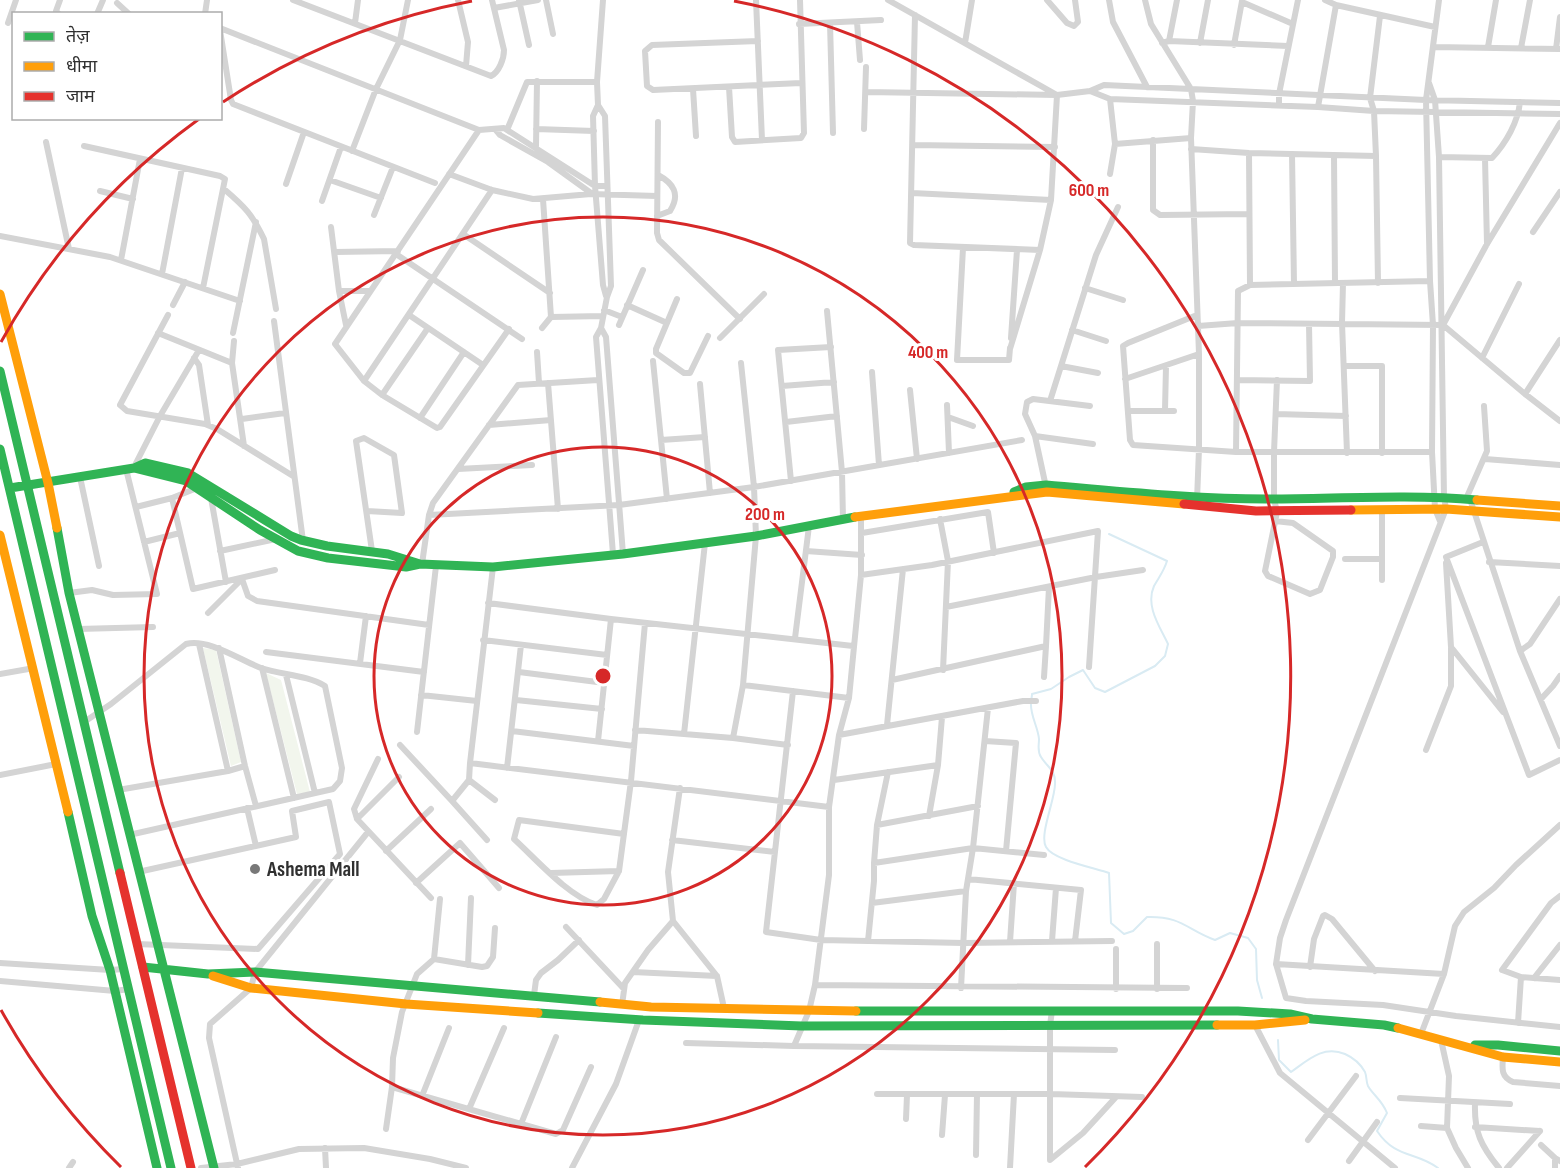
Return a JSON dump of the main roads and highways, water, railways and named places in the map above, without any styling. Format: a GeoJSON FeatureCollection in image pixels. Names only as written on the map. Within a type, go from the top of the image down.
{"type":"FeatureCollection","features":[{"type":"Feature","properties":{"kind":"waterway"},"geometry":{"type":"LineString","coordinates":[[1109,534],[1167,561],[1154,586],[1151,601],[1152,609],[1168,644],[1165,656],[1155,666],[1105,692],[1095,688],[1083,670],[1051,689],[1032,694],[1031,708],[1039,739],[1039,753],[1053,772],[1055,779],[1044,842],[1050,852],[1065,860],[1109,873],[1111,923],[1124,934],[1133,931],[1147,917],[1159,917],[1177,921],[1215,940],[1230,933],[1248,938],[1256,949],[1257,980],[1262,998]]}},
{"type":"Feature","properties":{"kind":"waterway"},"geometry":{"type":"LineString","coordinates":[[1278,1040],[1279,1060],[1291,1072],[1316,1055],[1330,1051],[1345,1054],[1354,1059],[1363,1069],[1368,1086],[1387,1113],[1377,1131],[1384,1140],[1399,1151],[1438,1168]]}},
{"type":"Feature","properties":{"kind":"place","name":"Ashema Mall"},"geometry":{"type":"Point","coordinates":[255,869]}}]}
